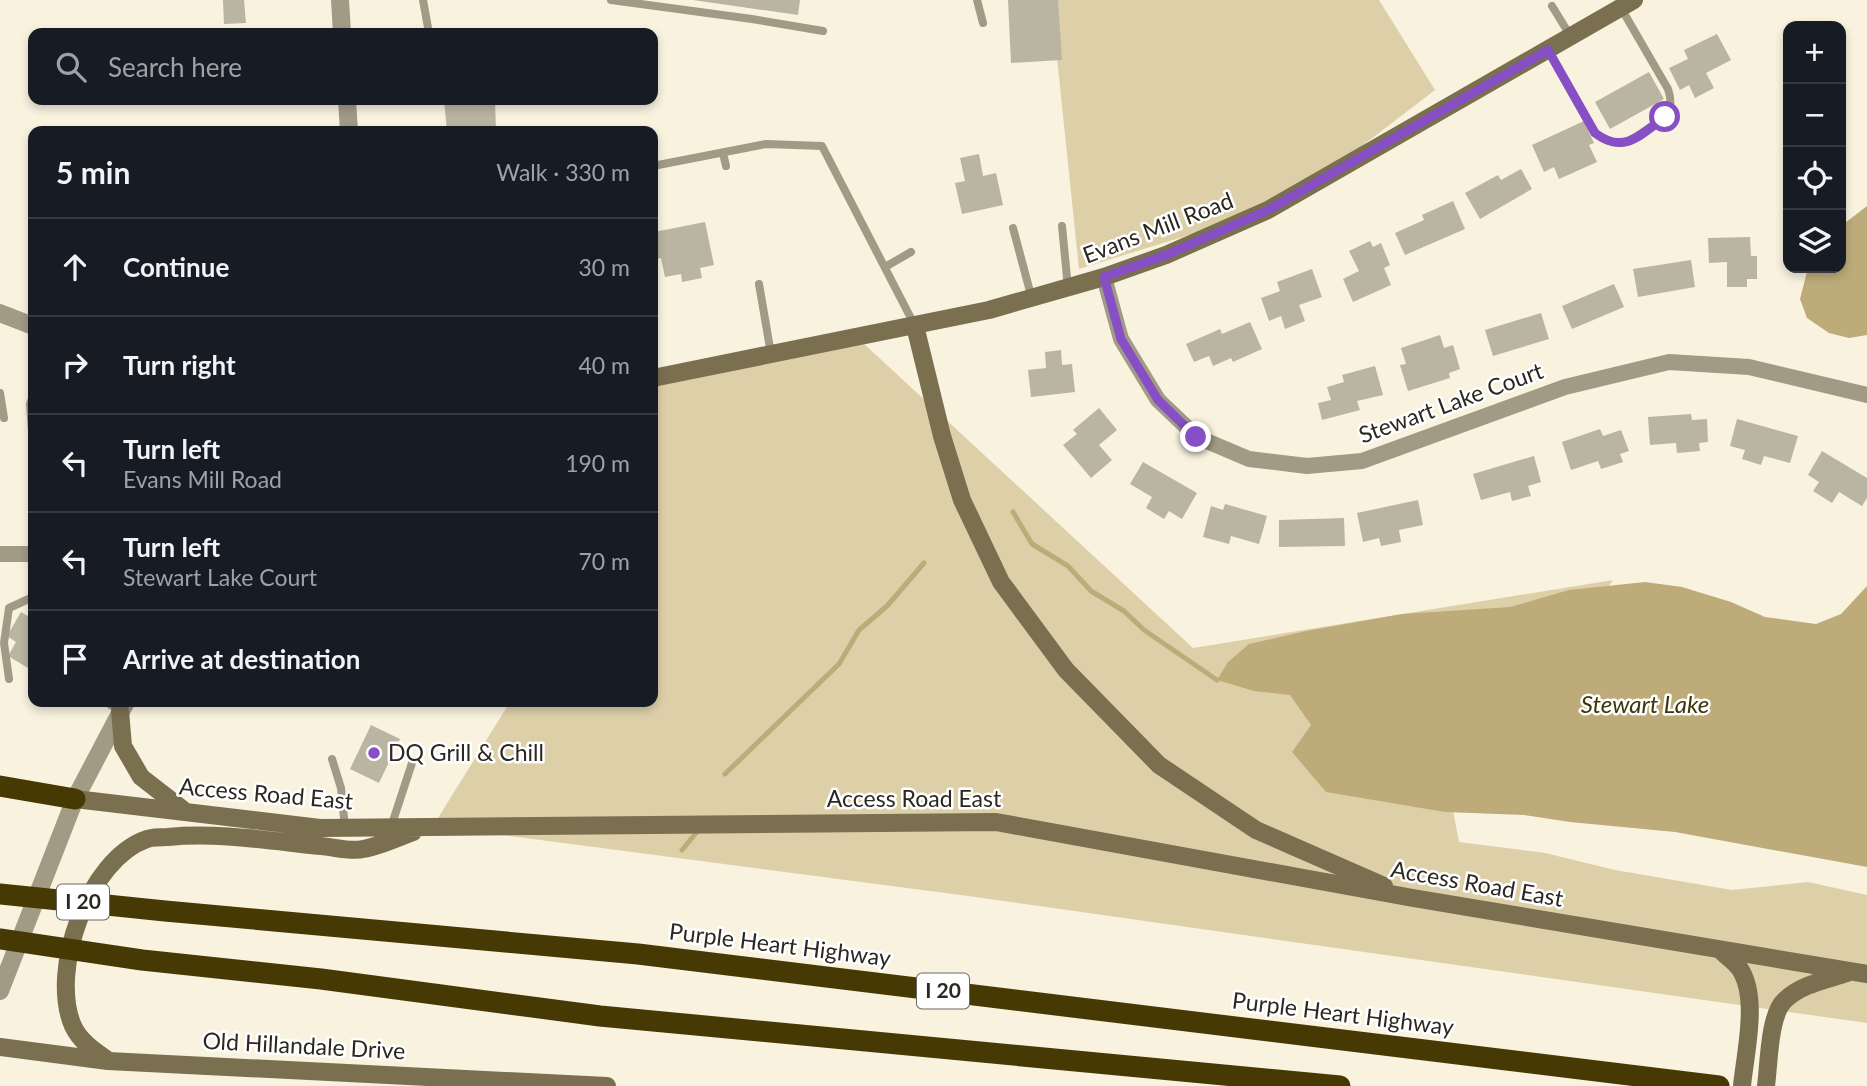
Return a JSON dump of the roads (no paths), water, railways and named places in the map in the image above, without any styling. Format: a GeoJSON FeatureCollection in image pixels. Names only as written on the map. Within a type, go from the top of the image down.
{"type":"FeatureCollection","features":[{"type":"Feature","properties":{"kind":"highway"},"geometry":{"type":"LineString","coordinates":[[0,786],[75,799]]}},
{"type":"Feature","properties":{"kind":"highway","name":"Purple Heart Highway"},"geometry":{"type":"LineString","coordinates":[[0,894],[638,954],[1719,1086]]}},
{"type":"Feature","properties":{"kind":"highway","name":"I 20"},"geometry":{"type":"LineString","coordinates":[[0,939],[142,960],[321,979],[600,1016],[1340,1086]]}},
{"type":"Feature","properties":{"kind":"main road","name":"Evans Mill Road"},"geometry":{"type":"LineString","coordinates":[[658,377],[915,326],[1032,299],[1166,255],[1268,210],[1628,4]]}},
{"type":"Feature","properties":{"kind":"main road"},"geometry":{"type":"LineString","coordinates":[[915,326],[942,436],[962,500],[1001,582],[1066,670],[1159,765],[1256,830],[1413,898]]}},
{"type":"Feature","properties":{"kind":"main road"},"geometry":{"type":"LineString","coordinates":[[117,707],[123,746],[141,777],[186,812]]}},
{"type":"Feature","properties":{"kind":"main road","name":"Access Road East"},"geometry":{"type":"LineString","coordinates":[[75,799],[320,828],[996,822],[1413,898],[1859,973]]}},
{"type":"Feature","properties":{"kind":"main road"},"geometry":{"type":"LineString","coordinates":[[108,1061],[85,1043],[74,1027],[66,1005],[65,979],[69,956],[89,898],[102,876],[121,854],[147,839],[194,834],[362,850],[430,827]]}},
{"type":"Feature","properties":{"kind":"main road"},"geometry":{"type":"LineString","coordinates":[[1720,950],[1740,969],[1750,1001],[1742,1086]]}},
{"type":"Feature","properties":{"kind":"main road"},"geometry":{"type":"LineString","coordinates":[[1766,1086],[1776,1014],[1784,1001],[1805,986],[1859,973]]}},
{"type":"Feature","properties":{"kind":"main road","name":"Old Hillandale Drive"},"geometry":{"type":"LineString","coordinates":[[0,1047],[108,1061],[607,1086]]}},
{"type":"Feature","properties":{"kind":"street"},"geometry":{"type":"LineString","coordinates":[[340,0],[342,28]]}},
{"type":"Feature","properties":{"kind":"street"},"geometry":{"type":"LineString","coordinates":[[346,105],[349,126]]}},
{"type":"Feature","properties":{"kind":"street","name":"Stewart Lake Court"},"geometry":{"type":"LineString","coordinates":[[1104,277],[1121,339],[1158,400],[1196,437],[1249,459],[1307,466],[1362,460],[1565,387],[1669,362],[1749,367],[1867,396]]}},
{"type":"Feature","properties":{"kind":"street"},"geometry":{"type":"LineString","coordinates":[[0,313],[28,324]]}},
{"type":"Feature","properties":{"kind":"street"},"geometry":{"type":"LineString","coordinates":[[0,554],[28,554]]}},
{"type":"Feature","properties":{"kind":"street"},"geometry":{"type":"LineString","coordinates":[[0,991],[75,799],[116,707]]}},
{"type":"Feature","properties":{"kind":"lane"},"geometry":{"type":"LineString","coordinates":[[423,0],[428,28]]}},
{"type":"Feature","properties":{"kind":"lane"},"geometry":{"type":"LineString","coordinates":[[611,0],[752,19],[823,32]]}},
{"type":"Feature","properties":{"kind":"lane"},"geometry":{"type":"LineString","coordinates":[[977,0],[983,23]]}},
{"type":"Feature","properties":{"kind":"lane"},"geometry":{"type":"LineString","coordinates":[[1548,50],[1595,133],[1615,144],[1635,139],[1665,117],[1670,108],[1670,97],[1628,4]]}},
{"type":"Feature","properties":{"kind":"lane"},"geometry":{"type":"LineString","coordinates":[[1552,6],[1571,37]]}},
{"type":"Feature","properties":{"kind":"lane"},"geometry":{"type":"LineString","coordinates":[[658,165],[766,144],[822,146],[915,326]]}},
{"type":"Feature","properties":{"kind":"lane"},"geometry":{"type":"LineString","coordinates":[[723,153],[726,166]]}},
{"type":"Feature","properties":{"kind":"lane"},"geometry":{"type":"LineString","coordinates":[[1062,226],[1069,288]]}},
{"type":"Feature","properties":{"kind":"lane"},"geometry":{"type":"LineString","coordinates":[[1013,228],[1032,299]]}},
{"type":"Feature","properties":{"kind":"lane"},"geometry":{"type":"LineString","coordinates":[[885,267],[911,252]]}},
{"type":"Feature","properties":{"kind":"lane"},"geometry":{"type":"LineString","coordinates":[[759,284],[772,354]]}},
{"type":"Feature","properties":{"kind":"lane"},"geometry":{"type":"LineString","coordinates":[[0,393],[4,418]]}},
{"type":"Feature","properties":{"kind":"lane"},"geometry":{"type":"LineString","coordinates":[[9,679],[4,643],[9,608],[28,599]]}},
{"type":"Feature","properties":{"kind":"lane"},"geometry":{"type":"LineString","coordinates":[[332,759],[341,788],[345,828]]}},
{"type":"Feature","properties":{"kind":"lane"},"geometry":{"type":"LineString","coordinates":[[391,827],[413,760]]}},
{"type":"Feature","properties":{"kind":"water"},"geometry":{"type":"Polygon","coordinates":[[[1867,206],[1867,335],[1849,338],[1829,333],[1807,318],[1800,299],[1807,273],[1846,273],[1846,222],[1867,206]]]}},
{"type":"Feature","properties":{"kind":"water","name":"Stewart Lake"},"geometry":{"type":"Polygon","coordinates":[[[1645,582],[1682,587],[1731,602],[1765,617],[1816,624],[1841,614],[1867,586],[1867,867],[1675,832],[1524,815],[1445,812],[1326,792],[1292,752],[1311,725],[1290,695],[1254,691],[1217,680],[1228,662],[1249,644],[1402,614],[1510,607],[1569,590],[1645,582]]]}},
{"type":"Feature","properties":{"kind":"waterway"},"geometry":{"type":"LineString","coordinates":[[1013,512],[1032,544],[1068,566],[1091,591],[1124,611],[1144,630],[1217,680]]}},
{"type":"Feature","properties":{"kind":"waterway"},"geometry":{"type":"LineString","coordinates":[[725,774],[839,664],[859,630],[887,606],[924,563]]}},
{"type":"Feature","properties":{"kind":"waterway"},"geometry":{"type":"LineString","coordinates":[[682,850],[696,833]]}},
{"type":"Feature","properties":{"kind":"place","name":"DQ Grill & Chill"},"geometry":{"type":"Point","coordinates":[374,753]}}]}
